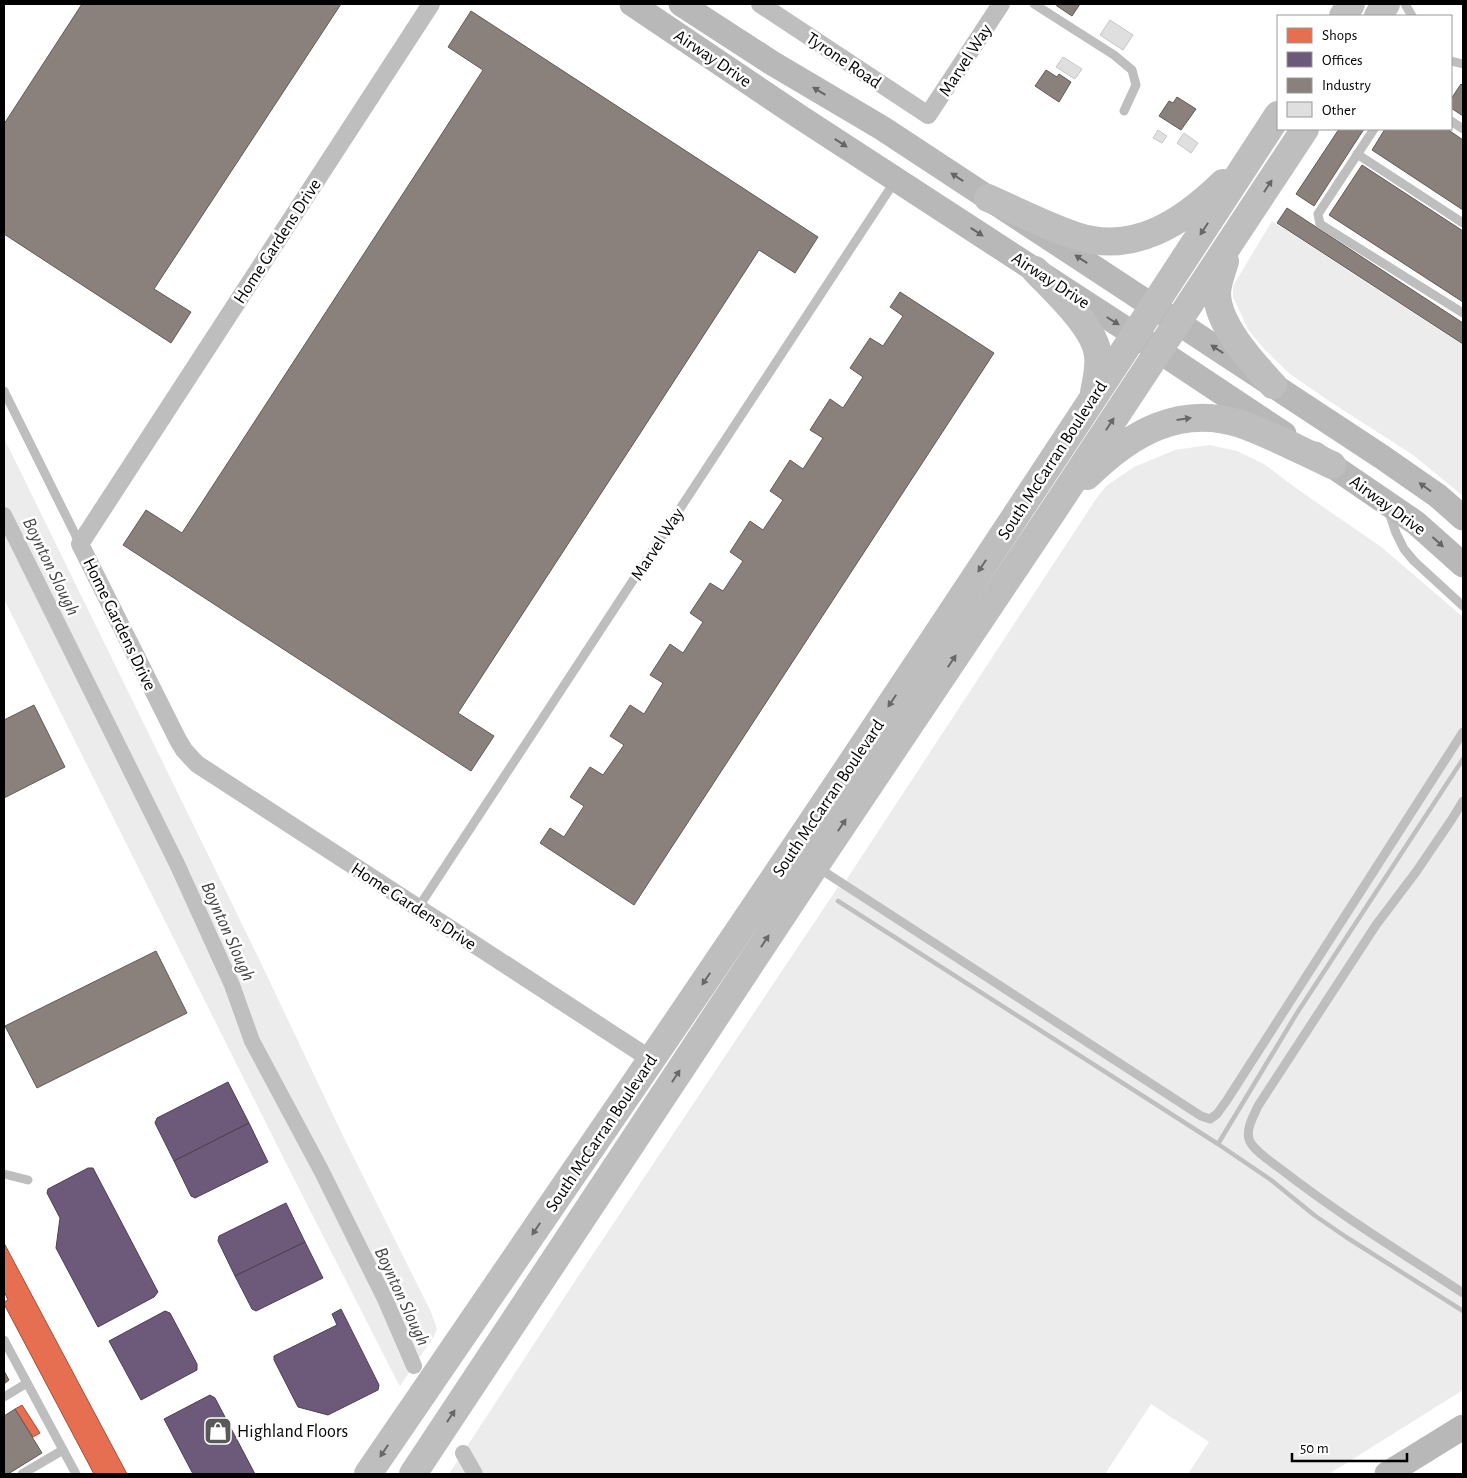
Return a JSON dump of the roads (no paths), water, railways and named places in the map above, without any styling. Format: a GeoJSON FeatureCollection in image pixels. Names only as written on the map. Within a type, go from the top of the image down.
{"type":"FeatureCollection","features":[{"type":"Feature","properties":{"kind":"main road","name":"Airway Drive"},"geometry":{"type":"LineString","coordinates":[[632,4],[800,117],[1386,501],[1416,523],[1463,565]]}},
{"type":"Feature","properties":{"kind":"main road","name":"Airway Drive"},"geometry":{"type":"LineString","coordinates":[[681,4],[772,63],[882,128],[1154,306],[1413,478],[1438,496],[1463,518]]}},
{"type":"Feature","properties":{"kind":"main road"},"geometry":{"type":"LineString","coordinates":[[1343,15],[1351,4]]}},
{"type":"Feature","properties":{"kind":"main road"},"geometry":{"type":"LineString","coordinates":[[1379,15],[1386,4]]}},
{"type":"Feature","properties":{"kind":"main road","name":"South McCarran Boulevard"},"geometry":{"type":"LineString","coordinates":[[413,1474],[520,1312],[800,856],[1094,397],[1277,117]]}},
{"type":"Feature","properties":{"kind":"main road","name":"South McCarran Boulevard"},"geometry":{"type":"LineString","coordinates":[[368,1474],[652,1060],[1053,511],[1304,130]]}},
{"type":"Feature","properties":{"kind":"main road"},"geometry":{"type":"LineString","coordinates":[[988,198],[1078,237],[1098,241],[1136,239],[1172,224],[1190,212],[1213,193],[1254,153]]}},
{"type":"Feature","properties":{"kind":"main road"},"geometry":{"type":"LineString","coordinates":[[1232,240],[1218,283],[1219,306],[1224,320],[1240,346],[1273,385]]}},
{"type":"Feature","properties":{"kind":"main road"},"geometry":{"type":"LineString","coordinates":[[1035,270],[1068,305],[1092,337],[1098,350],[1094,397]]}},
{"type":"Feature","properties":{"kind":"main road"},"geometry":{"type":"LineString","coordinates":[[1053,511],[1098,465],[1117,450],[1138,435],[1178,419],[1213,418],[1240,424],[1262,432],[1332,465]]}},
{"type":"Feature","properties":{"kind":"main road"},"geometry":{"type":"LineString","coordinates":[[520,1312],[536,1270],[558,1229],[647,1095],[652,1076],[652,1060]]}},
{"type":"Feature","properties":{"kind":"main road"},"geometry":{"type":"LineString","coordinates":[[1388,1474],[1463,1427]]}},
{"type":"Feature","properties":{"kind":"street","name":"Home Gardens Drive"},"geometry":{"type":"LineString","coordinates":[[431,4],[80,544],[178,740],[191,758],[204,769],[652,1060]]}},
{"type":"Feature","properties":{"kind":"street","name":"Tyrone Road"},"geometry":{"type":"LineString","coordinates":[[760,4],[928,116]]}},
{"type":"Feature","properties":{"kind":"street","name":"Marvel Way"},"geometry":{"type":"LineString","coordinates":[[928,116],[1001,4]]}},
{"type":"Feature","properties":{"kind":"lane"},"geometry":{"type":"LineString","coordinates":[[1034,4],[1114,55],[1132,70],[1136,85],[1124,111]]}},
{"type":"Feature","properties":{"kind":"lane"},"geometry":{"type":"LineString","coordinates":[[1405,4],[1411,15]]}},
{"type":"Feature","properties":{"kind":"lane"},"geometry":{"type":"LineString","coordinates":[[1452,121],[1463,129]]}},
{"type":"Feature","properties":{"kind":"lane"},"geometry":{"type":"LineString","coordinates":[[1373,130],[1318,214],[1320,224],[1463,313]]}},
{"type":"Feature","properties":{"kind":"lane"},"geometry":{"type":"LineString","coordinates":[[1357,154],[1463,223]]}},
{"type":"Feature","properties":{"kind":"lane","name":"Marvel Way"},"geometry":{"type":"LineString","coordinates":[[418,908],[896,179]]}},
{"type":"Feature","properties":{"kind":"lane"},"geometry":{"type":"LineString","coordinates":[[4,391],[80,544]]}},
{"type":"Feature","properties":{"kind":"lane"},"geometry":{"type":"LineString","coordinates":[[1386,501],[1396,533],[1404,549],[1414,561],[1463,606]]}},
{"type":"Feature","properties":{"kind":"lane"},"geometry":{"type":"LineString","coordinates":[[800,856],[1201,1116],[1210,1119],[1217,1114],[1227,1100],[1463,732]]}},
{"type":"Feature","properties":{"kind":"lane"},"geometry":{"type":"LineString","coordinates":[[1463,801],[1416,872],[1376,925],[1258,1106],[1250,1125],[1249,1138],[1257,1150],[1333,1209],[1463,1293]]}},
{"type":"Feature","properties":{"kind":"lane"},"geometry":{"type":"LineString","coordinates":[[4,1174],[28,1180]]}},
{"type":"Feature","properties":{"kind":"lane"},"geometry":{"type":"LineString","coordinates":[[4,1340],[76,1474]]}},
{"type":"Feature","properties":{"kind":"lane"},"geometry":{"type":"LineString","coordinates":[[4,1397],[27,1383]]}},
{"type":"Feature","properties":{"kind":"lane"},"geometry":{"type":"LineString","coordinates":[[22,1474],[63,1450]]}},
{"type":"Feature","properties":{"kind":"waterway","name":"Boynton Slough"},"geometry":{"type":"LineString","coordinates":[[4,515],[177,864],[232,985],[252,1041],[322,1172],[385,1299],[414,1366]]}},
{"type":"Feature","properties":{"kind":"waterway"},"geometry":{"type":"LineString","coordinates":[[1218,1144],[1297,1013],[1463,759]]}},
{"type":"Feature","properties":{"kind":"waterway"},"geometry":{"type":"LineString","coordinates":[[838,901],[1218,1144],[1271,1180],[1314,1215],[1346,1237],[1463,1311]]}},
{"type":"Feature","properties":{"kind":"waterway","name":"Boynton Slough"},"geometry":{"type":"LineString","coordinates":[[463,1453],[475,1474]]}},
{"type":"Feature","properties":{"kind":"place","name":"Highland Floors"},"geometry":{"type":"Point","coordinates":[218,1431]}}]}
